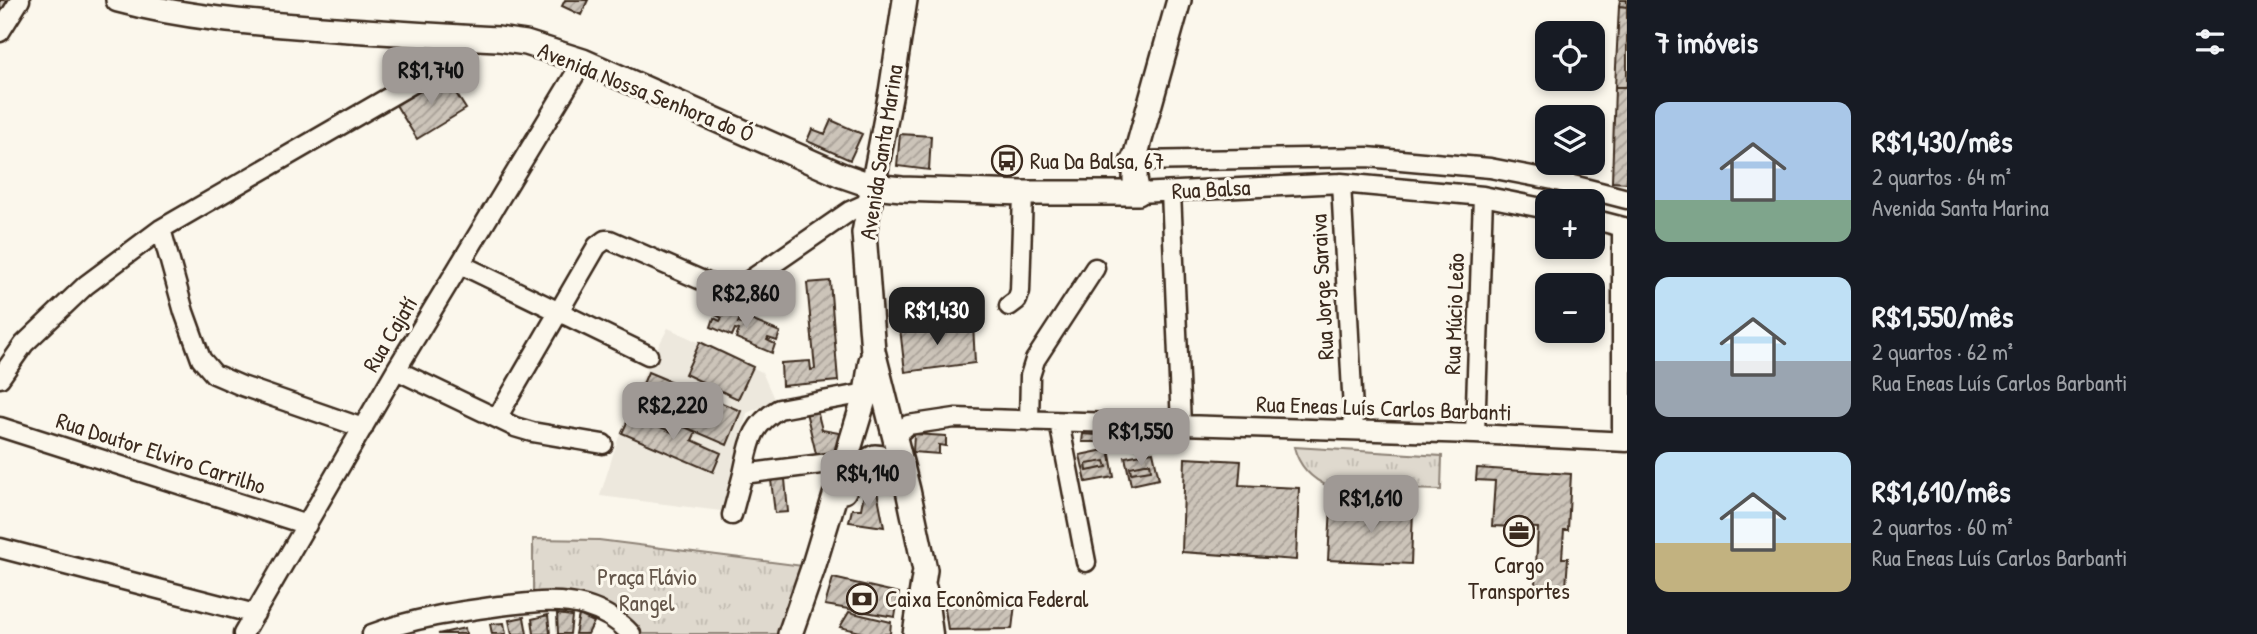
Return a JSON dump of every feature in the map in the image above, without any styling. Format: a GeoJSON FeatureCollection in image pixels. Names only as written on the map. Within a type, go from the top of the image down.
{"type":"FeatureCollection","features":[{"type":"Feature","properties":{"kind":"main road","name":"Avenida Nossa Senhora do Ó"},"geometry":{"type":"LineString","coordinates":[[118,0],[188,15],[282,25],[526,43],[583,61],[841,175],[871,194]]}},
{"type":"Feature","properties":{"kind":"main road","name":"Avenida Santa Marina"},"geometry":{"type":"LineString","coordinates":[[905,0],[891,92],[864,233],[873,351],[925,570]]}},
{"type":"Feature","properties":{"kind":"main road"},"geometry":{"type":"LineString","coordinates":[[1128,193],[1179,0]]}},
{"type":"Feature","properties":{"kind":"main road","name":"Rua Balsa"},"geometry":{"type":"LineString","coordinates":[[871,194],[1128,193]]}},
{"type":"Feature","properties":{"kind":"main road"},"geometry":{"type":"LineString","coordinates":[[790,634],[866,393],[873,351]]}},
{"type":"Feature","properties":{"kind":"main road"},"geometry":{"type":"LineString","coordinates":[[834,498],[844,491],[850,477],[875,457],[888,460],[900,484],[908,490]]}},
{"type":"Feature","properties":{"kind":"main road"},"geometry":{"type":"LineString","coordinates":[[915,634],[925,570]]}},
{"type":"Feature","properties":{"kind":"street"},"geometry":{"type":"LineString","coordinates":[[0,32],[20,0]]}},
{"type":"Feature","properties":{"kind":"street"},"geometry":{"type":"LineString","coordinates":[[0,378],[23,344],[86,285],[161,229],[436,70],[443,61],[444,37]]}},
{"type":"Feature","properties":{"kind":"street","name":"Rua Cajatí"},"geometry":{"type":"LineString","coordinates":[[243,634],[396,370],[583,61]]}},
{"type":"Feature","properties":{"kind":"street","name":"Rua Balsa"},"geometry":{"type":"LineString","coordinates":[[1136,157],[1381,158],[1490,168],[1553,180],[1627,199]]}},
{"type":"Feature","properties":{"kind":"street","name":"Rua Balsa"},"geometry":{"type":"LineString","coordinates":[[1128,193],[1341,183],[1483,197],[1535,207]]}},
{"type":"Feature","properties":{"kind":"street","name":"Rua Jorge Saraiva"},"geometry":{"type":"LineString","coordinates":[[1341,183],[1354,430]]}},
{"type":"Feature","properties":{"kind":"street"},"geometry":{"type":"LineString","coordinates":[[1171,192],[1181,425]]}},
{"type":"Feature","properties":{"kind":"street"},"geometry":{"type":"LineString","coordinates":[[1009,306],[1017,300],[1020,291],[1023,193]]}},
{"type":"Feature","properties":{"kind":"street"},"geometry":{"type":"LineString","coordinates":[[497,418],[597,246],[605,240],[611,240],[717,287],[732,289],[740,287],[871,194]]}},
{"type":"Feature","properties":{"kind":"street","name":"Rua Múcio Leão"},"geometry":{"type":"LineString","coordinates":[[1475,434],[1483,197]]}},
{"type":"Feature","properties":{"kind":"street"},"geometry":{"type":"LineString","coordinates":[[1605,222],[1625,227],[1624,442]]}},
{"type":"Feature","properties":{"kind":"street"},"geometry":{"type":"LineString","coordinates":[[161,229],[184,312],[201,359],[214,374],[363,428]]}},
{"type":"Feature","properties":{"kind":"street"},"geometry":{"type":"LineString","coordinates":[[460,264],[648,355]]}},
{"type":"Feature","properties":{"kind":"street"},"geometry":{"type":"LineString","coordinates":[[1029,421],[1030,376],[1035,360],[1096,268]]}},
{"type":"Feature","properties":{"kind":"street"},"geometry":{"type":"LineString","coordinates":[[396,370],[532,432],[603,444]]}},
{"type":"Feature","properties":{"kind":"street"},"geometry":{"type":"LineString","coordinates":[[732,516],[751,438],[767,416],[779,409],[866,393]]}},
{"type":"Feature","properties":{"kind":"street","name":"Rua Eneas Luís Carlos Barbanti"},"geometry":{"type":"LineString","coordinates":[[893,438],[908,425],[955,418],[1475,434],[1624,442]]}},
{"type":"Feature","properties":{"kind":"street"},"geometry":{"type":"LineString","coordinates":[[1059,422],[1087,562]]}},
{"type":"Feature","properties":{"kind":"street","name":"Rua Doutor Elviro Carrilho"},"geometry":{"type":"LineString","coordinates":[[0,427],[307,525]]}},
{"type":"Feature","properties":{"kind":"street"},"geometry":{"type":"LineString","coordinates":[[743,474],[845,461]]}},
{"type":"Feature","properties":{"kind":"street"},"geometry":{"type":"LineString","coordinates":[[0,548],[255,614]]}},
{"type":"Feature","properties":{"kind":"street","name":"Avenida Santa Marina"},"geometry":{"type":"LineString","coordinates":[[925,570],[933,634]]}},
{"type":"Feature","properties":{"kind":"street"},"geometry":{"type":"LineString","coordinates":[[372,634],[440,614],[533,602],[584,606],[609,616],[631,634]]}},
{"type":"Feature","properties":{"kind":"shaded area"},"geometry":{"type":"Polygon","coordinates":[[[668,328],[762,372],[775,401],[747,413],[721,511],[600,496],[617,442],[644,373],[668,328]]]}},
{"type":"Feature","properties":{"kind":"green space"},"geometry":{"type":"Polygon","coordinates":[[[1294,447],[1442,456],[1441,490],[1330,487],[1307,471],[1299,461],[1294,447]]]}},
{"type":"Feature","properties":{"kind":"green space","name":"Praça Flávio Rangel"},"geometry":{"type":"Polygon","coordinates":[[[533,539],[599,540],[811,567],[790,634],[631,634],[604,618],[533,602],[533,539]]]}},
{"type":"Feature","properties":{"kind":"building"},"geometry":{"type":"Polygon","coordinates":[[[0,0],[10,0],[0,15],[0,0]]]}},
{"type":"Feature","properties":{"kind":"building"},"geometry":{"type":"Polygon","coordinates":[[[565,0],[588,0],[581,15],[562,6],[565,0]]]}},
{"type":"Feature","properties":{"kind":"building"},"geometry":{"type":"Polygon","coordinates":[[[1620,0],[1627,0],[1627,7],[1619,6],[1620,0]]]}},
{"type":"Feature","properties":{"kind":"building"},"geometry":{"type":"Polygon","coordinates":[[[1619,6],[1627,7],[1627,87],[1615,87],[1619,6]]]}},
{"type":"Feature","properties":{"kind":"building"},"geometry":{"type":"Polygon","coordinates":[[[445,76],[466,109],[417,139],[396,105],[445,76]]]}},
{"type":"Feature","properties":{"kind":"building"},"geometry":{"type":"Polygon","coordinates":[[[1615,87],[1627,87],[1627,183],[1612,182],[1615,87]]]}},
{"type":"Feature","properties":{"kind":"building"},"geometry":{"type":"Polygon","coordinates":[[[831,120],[862,134],[850,160],[807,141],[812,129],[825,134],[831,120]]]}},
{"type":"Feature","properties":{"kind":"building"},"geometry":{"type":"Polygon","coordinates":[[[900,134],[931,136],[929,170],[897,166],[900,134]]]}},
{"type":"Feature","properties":{"kind":"building"},"geometry":{"type":"Polygon","coordinates":[[[830,281],[838,381],[782,386],[781,363],[810,361],[811,370],[815,369],[807,283],[830,281]]]}},
{"type":"Feature","properties":{"kind":"building"},"geometry":{"type":"Polygon","coordinates":[[[719,307],[741,316],[738,323],[742,324],[744,317],[780,332],[777,341],[767,340],[775,344],[772,353],[736,338],[739,330],[735,329],[732,336],[711,327],[714,318],[720,321],[722,318],[716,315],[719,307]]]}},
{"type":"Feature","properties":{"kind":"building"},"geometry":{"type":"Polygon","coordinates":[[[973,324],[975,363],[905,372],[900,328],[973,324]]]}},
{"type":"Feature","properties":{"kind":"building"},"geometry":{"type":"Polygon","coordinates":[[[700,342],[753,367],[738,399],[685,374],[700,342]]]}},
{"type":"Feature","properties":{"kind":"building"},"geometry":{"type":"Polygon","coordinates":[[[648,372],[741,411],[727,445],[634,405],[648,372]]]}},
{"type":"Feature","properties":{"kind":"building"},"geometry":{"type":"Polygon","coordinates":[[[817,410],[822,430],[839,433],[832,460],[818,462],[806,412],[817,410]]]}},
{"type":"Feature","properties":{"kind":"building"},"geometry":{"type":"Polygon","coordinates":[[[631,414],[674,433],[678,424],[696,432],[692,440],[721,453],[713,472],[622,433],[631,414]]]}},
{"type":"Feature","properties":{"kind":"building"},"geometry":{"type":"Polygon","coordinates":[[[914,434],[946,436],[946,446],[939,445],[939,454],[913,452],[914,434]]]}},
{"type":"Feature","properties":{"kind":"building"},"geometry":{"type":"Polygon","coordinates":[[[1083,434],[1097,435],[1097,442],[1082,442],[1083,434]]]}},
{"type":"Feature","properties":{"kind":"building"},"geometry":{"type":"Polygon","coordinates":[[[1109,449],[1114,477],[1086,482],[1080,455],[1109,449]]]}},
{"type":"Feature","properties":{"kind":"building"},"geometry":{"type":"Polygon","coordinates":[[[1153,452],[1159,479],[1131,485],[1125,457],[1153,452]]]}},
{"type":"Feature","properties":{"kind":"building"},"geometry":{"type":"Polygon","coordinates":[[[1185,458],[1241,461],[1239,485],[1299,488],[1296,560],[1182,552],[1185,458]]]}},
{"type":"Feature","properties":{"kind":"building"},"geometry":{"type":"Polygon","coordinates":[[[1105,461],[1107,467],[1087,471],[1086,464],[1105,461]]]}},
{"type":"Feature","properties":{"kind":"building"},"geometry":{"type":"Polygon","coordinates":[[[1150,463],[1151,470],[1131,473],[1130,467],[1150,463]]]}},
{"type":"Feature","properties":{"kind":"building"},"geometry":{"type":"Polygon","coordinates":[[[1477,468],[1571,474],[1568,530],[1564,530],[1562,558],[1568,558],[1566,587],[1535,585],[1538,528],[1492,526],[1495,481],[1476,480],[1477,468]]]}},
{"type":"Feature","properties":{"kind":"building"},"geometry":{"type":"Polygon","coordinates":[[[785,479],[788,512],[775,513],[771,480],[785,479]]]}},
{"type":"Feature","properties":{"kind":"building"},"geometry":{"type":"Polygon","coordinates":[[[865,488],[877,491],[884,527],[849,522],[852,509],[861,509],[865,488]]]}},
{"type":"Feature","properties":{"kind":"building"},"geometry":{"type":"Polygon","coordinates":[[[1331,507],[1413,510],[1411,564],[1328,560],[1331,507]]]}},
{"type":"Feature","properties":{"kind":"building","name":"Caixa Econômica Federal"},"geometry":{"type":"Polygon","coordinates":[[[833,578],[899,593],[895,617],[825,605],[833,578]]]}},
{"type":"Feature","properties":{"kind":"building"},"geometry":{"type":"Polygon","coordinates":[[[943,595],[1015,604],[1012,629],[948,630],[943,595]]]}},
{"type":"Feature","properties":{"kind":"building"},"geometry":{"type":"Polygon","coordinates":[[[849,612],[891,622],[890,634],[868,634],[840,627],[849,612]]]}},
{"type":"Feature","properties":{"kind":"building"},"geometry":{"type":"Polygon","coordinates":[[[557,614],[572,616],[570,634],[558,634],[557,614]]]}},
{"type":"Feature","properties":{"kind":"building"},"geometry":{"type":"Polygon","coordinates":[[[548,615],[550,634],[534,634],[532,619],[548,615]]]}},
{"type":"Feature","properties":{"kind":"building"},"geometry":{"type":"Polygon","coordinates":[[[579,615],[594,622],[588,634],[575,634],[579,615]]]}},
{"type":"Feature","properties":{"kind":"building"},"geometry":{"type":"Polygon","coordinates":[[[524,617],[527,634],[512,634],[509,620],[524,617]]]}},
{"type":"Feature","properties":{"kind":"building"},"geometry":{"type":"Polygon","coordinates":[[[504,623],[506,634],[492,634],[490,624],[504,623]]]}},
{"type":"Feature","properties":{"kind":"building"},"geometry":{"type":"Polygon","coordinates":[[[465,628],[466,634],[438,634],[465,628]]]}},
{"type":"Feature","properties":{"kind":"place","name":"Rua Da Balsa, 67"},"geometry":{"type":"Point","coordinates":[1007,161]}},
{"type":"Feature","properties":{"kind":"place","name":"Cargo Transportes"},"geometry":{"type":"Point","coordinates":[1519,531]}},
{"type":"Feature","properties":{"kind":"place","name":"Caixa Econômica Federal"},"geometry":{"type":"Point","coordinates":[862,599]}}]}
